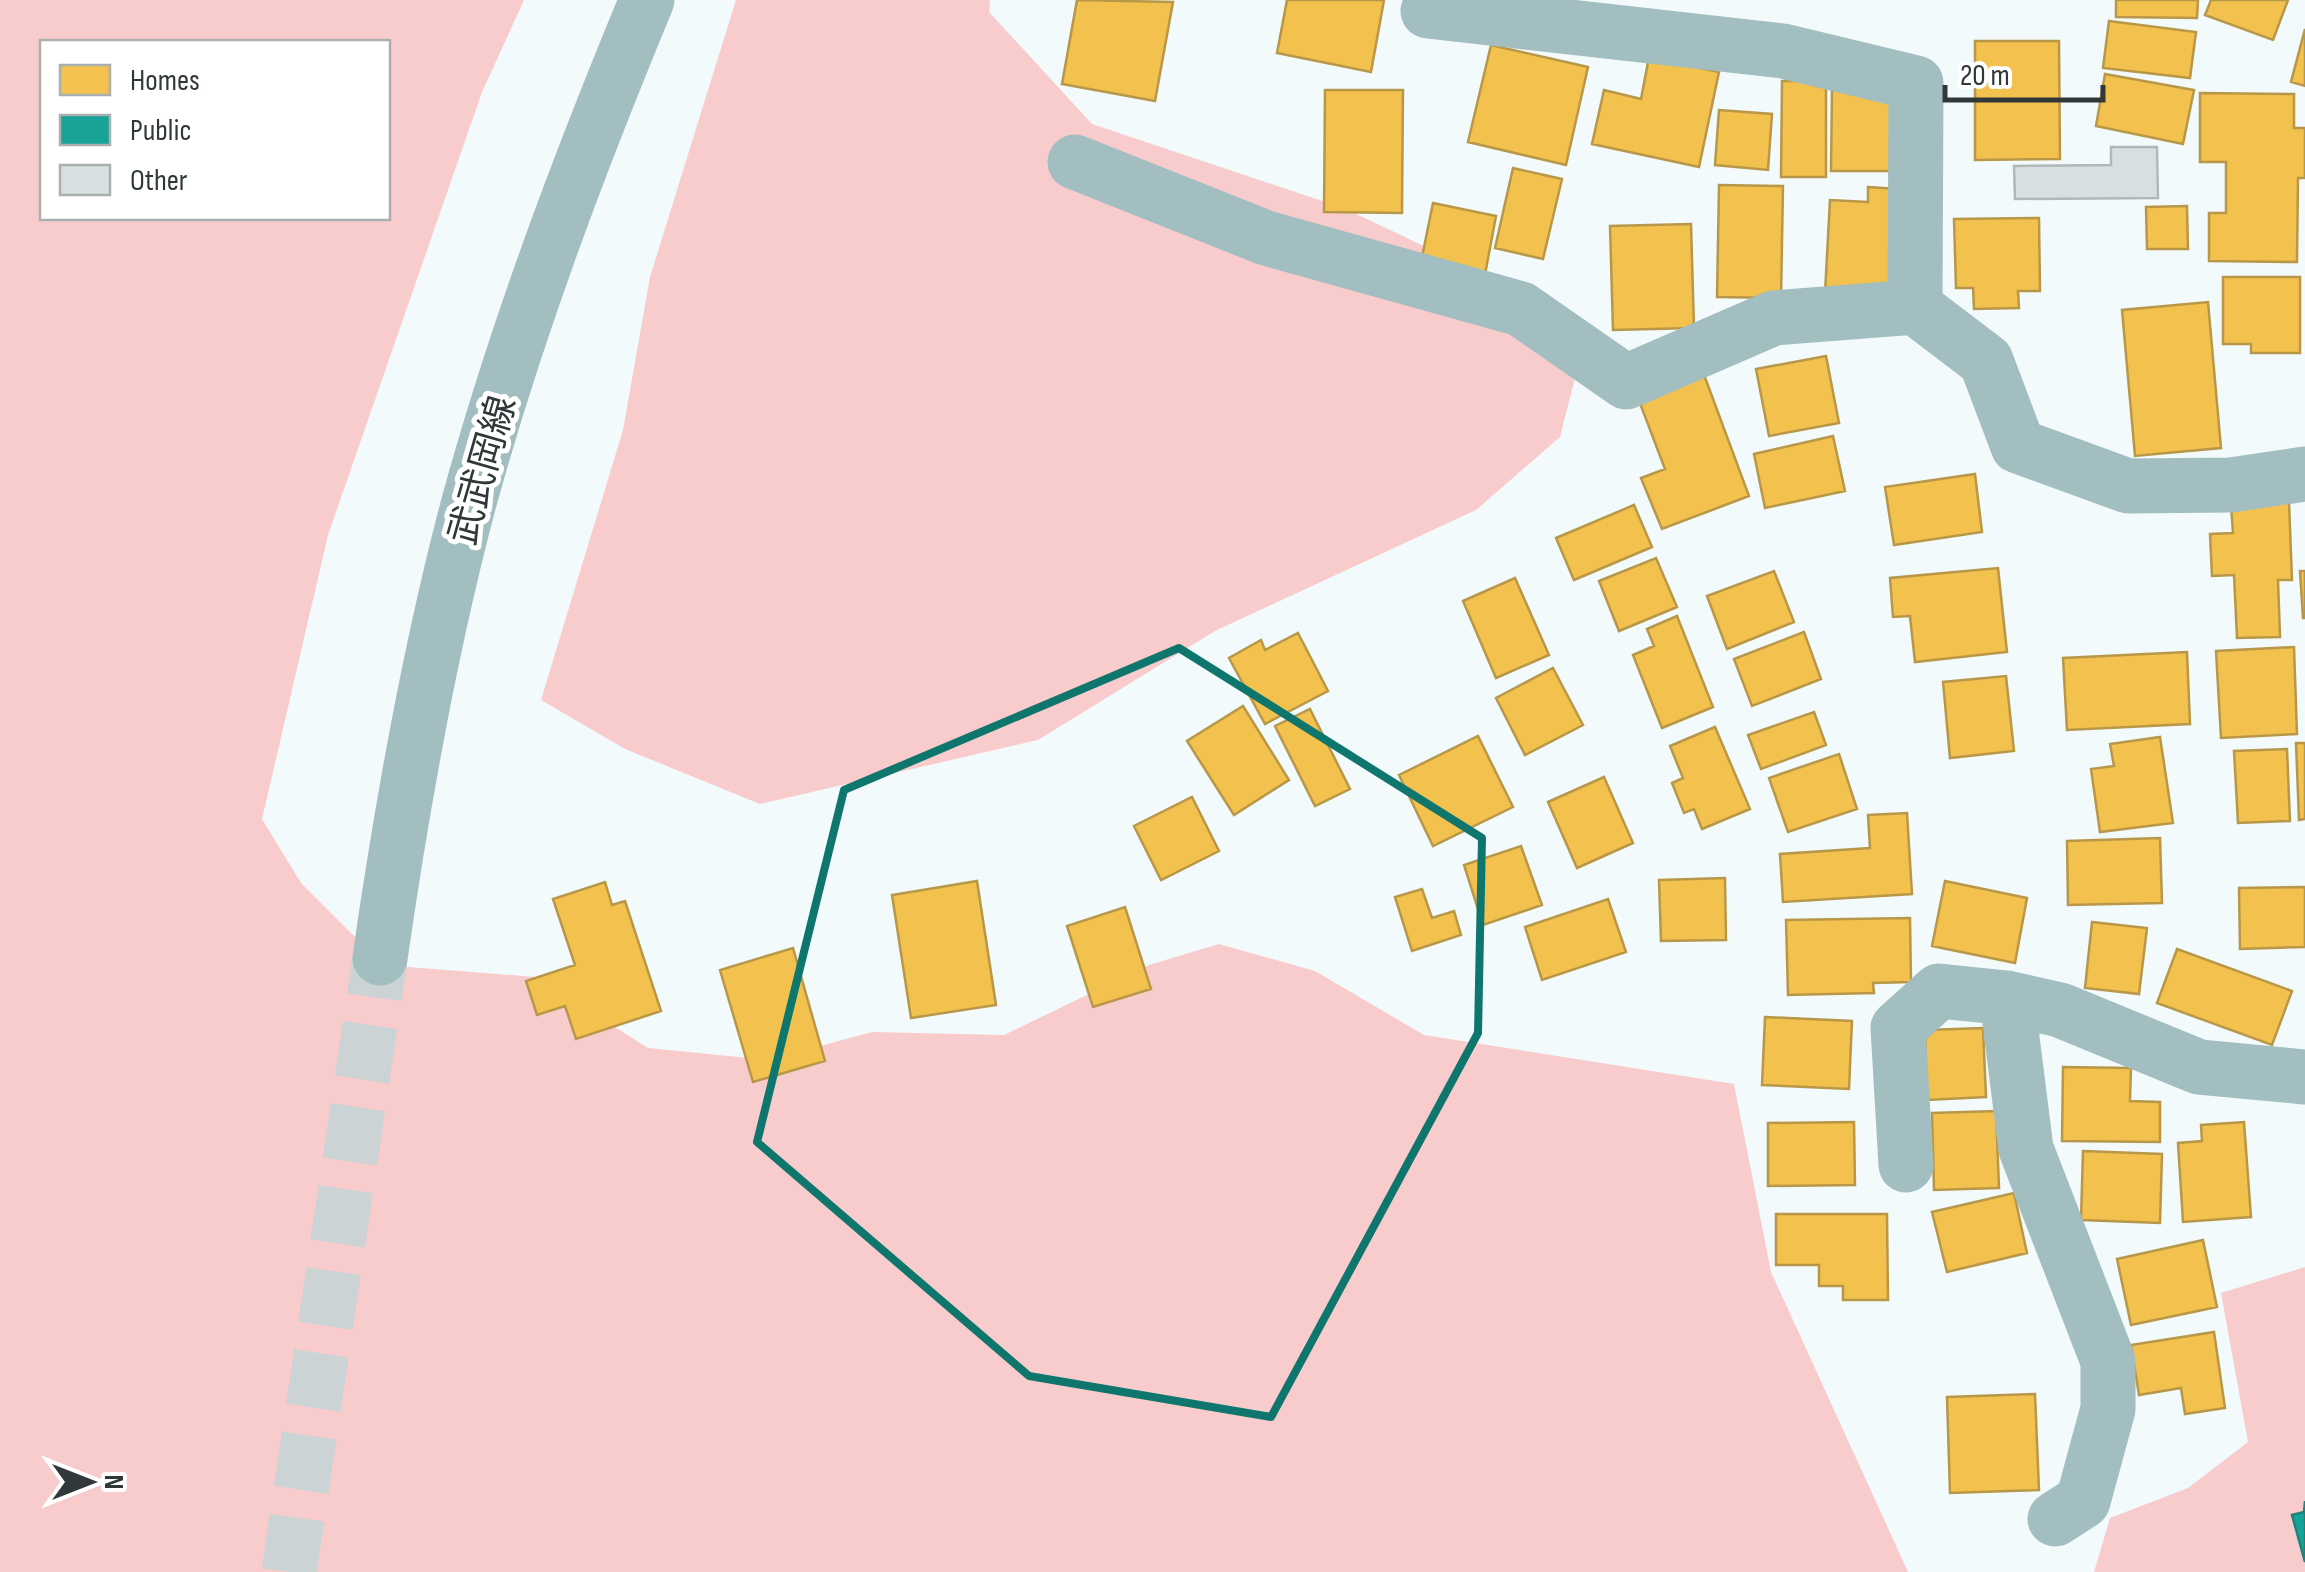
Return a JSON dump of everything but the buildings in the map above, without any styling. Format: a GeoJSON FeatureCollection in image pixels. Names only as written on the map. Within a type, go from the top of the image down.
{"type":"FeatureCollection","features":[{"type":"Feature","properties":{"kind":"street","name":"武武岡線"},"geometry":{"type":"LineString","coordinates":[[380,958],[402,808],[470,502],[587,145],[647,0]]}},
{"type":"Feature","properties":{"kind":"street"},"geometry":{"type":"LineString","coordinates":[[1428,11],[1784,50],[1916,83],[1915,307]]}},
{"type":"Feature","properties":{"kind":"street"},"geometry":{"type":"LineString","coordinates":[[1075,162],[1266,238],[1522,310],[1626,382],[1774,318],[1915,307],[1986,361],[2018,446],[2128,486],[2230,485],[2305,474]]}},
{"type":"Feature","properties":{"kind":"street"},"geometry":{"type":"LineString","coordinates":[[1906,1165],[1898,1028],[1938,991],[2007,998],[2060,1010],[2199,1066],[2305,1077]]}},
{"type":"Feature","properties":{"kind":"street"},"geometry":{"type":"LineString","coordinates":[[2007,998],[2026,1149],[2108,1362],[2108,1410],[2083,1501],[2055,1519]]}},
{"type":"Feature","properties":{"kind":"highlighted area"},"geometry":{"type":"Polygon","coordinates":[[[1179,648],[1482,838],[1478,1033],[1271,1417],[1029,1376],[757,1142],[844,790],[1179,648]]]}},
{"type":"Feature","properties":{"kind":"shaded area"},"geometry":{"type":"Polygon","coordinates":[[[0,0],[524,0],[482,92],[328,535],[262,819],[301,883],[383,965],[536,977],[648,1048],[768,1060],[872,1032],[1004,1035],[1149,965],[1219,944],[1315,971],[1424,1035],[1734,1084],[1771,1272],[1908,1572],[0,1572],[0,0]]]}},
{"type":"Feature","properties":{"kind":"shaded area"},"geometry":{"type":"Polygon","coordinates":[[[736,0],[990,0],[989,12],[1092,124],[1346,209],[1518,291],[1578,366],[1560,437],[1476,510],[1215,631],[1038,740],[760,804],[625,749],[541,700],[623,430],[650,277],[736,0]]]}},
{"type":"Feature","properties":{"kind":"shaded area"},"geometry":{"type":"Polygon","coordinates":[[[2305,1267],[2305,1572],[2094,1572],[2110,1518],[2188,1488],[2248,1442],[2221,1293],[2305,1267]]]}},
{"type":"Feature","properties":{"kind":"tunnel"},"geometry":{"type":"LineString","coordinates":[[289,1572],[380,958]]}}]}
